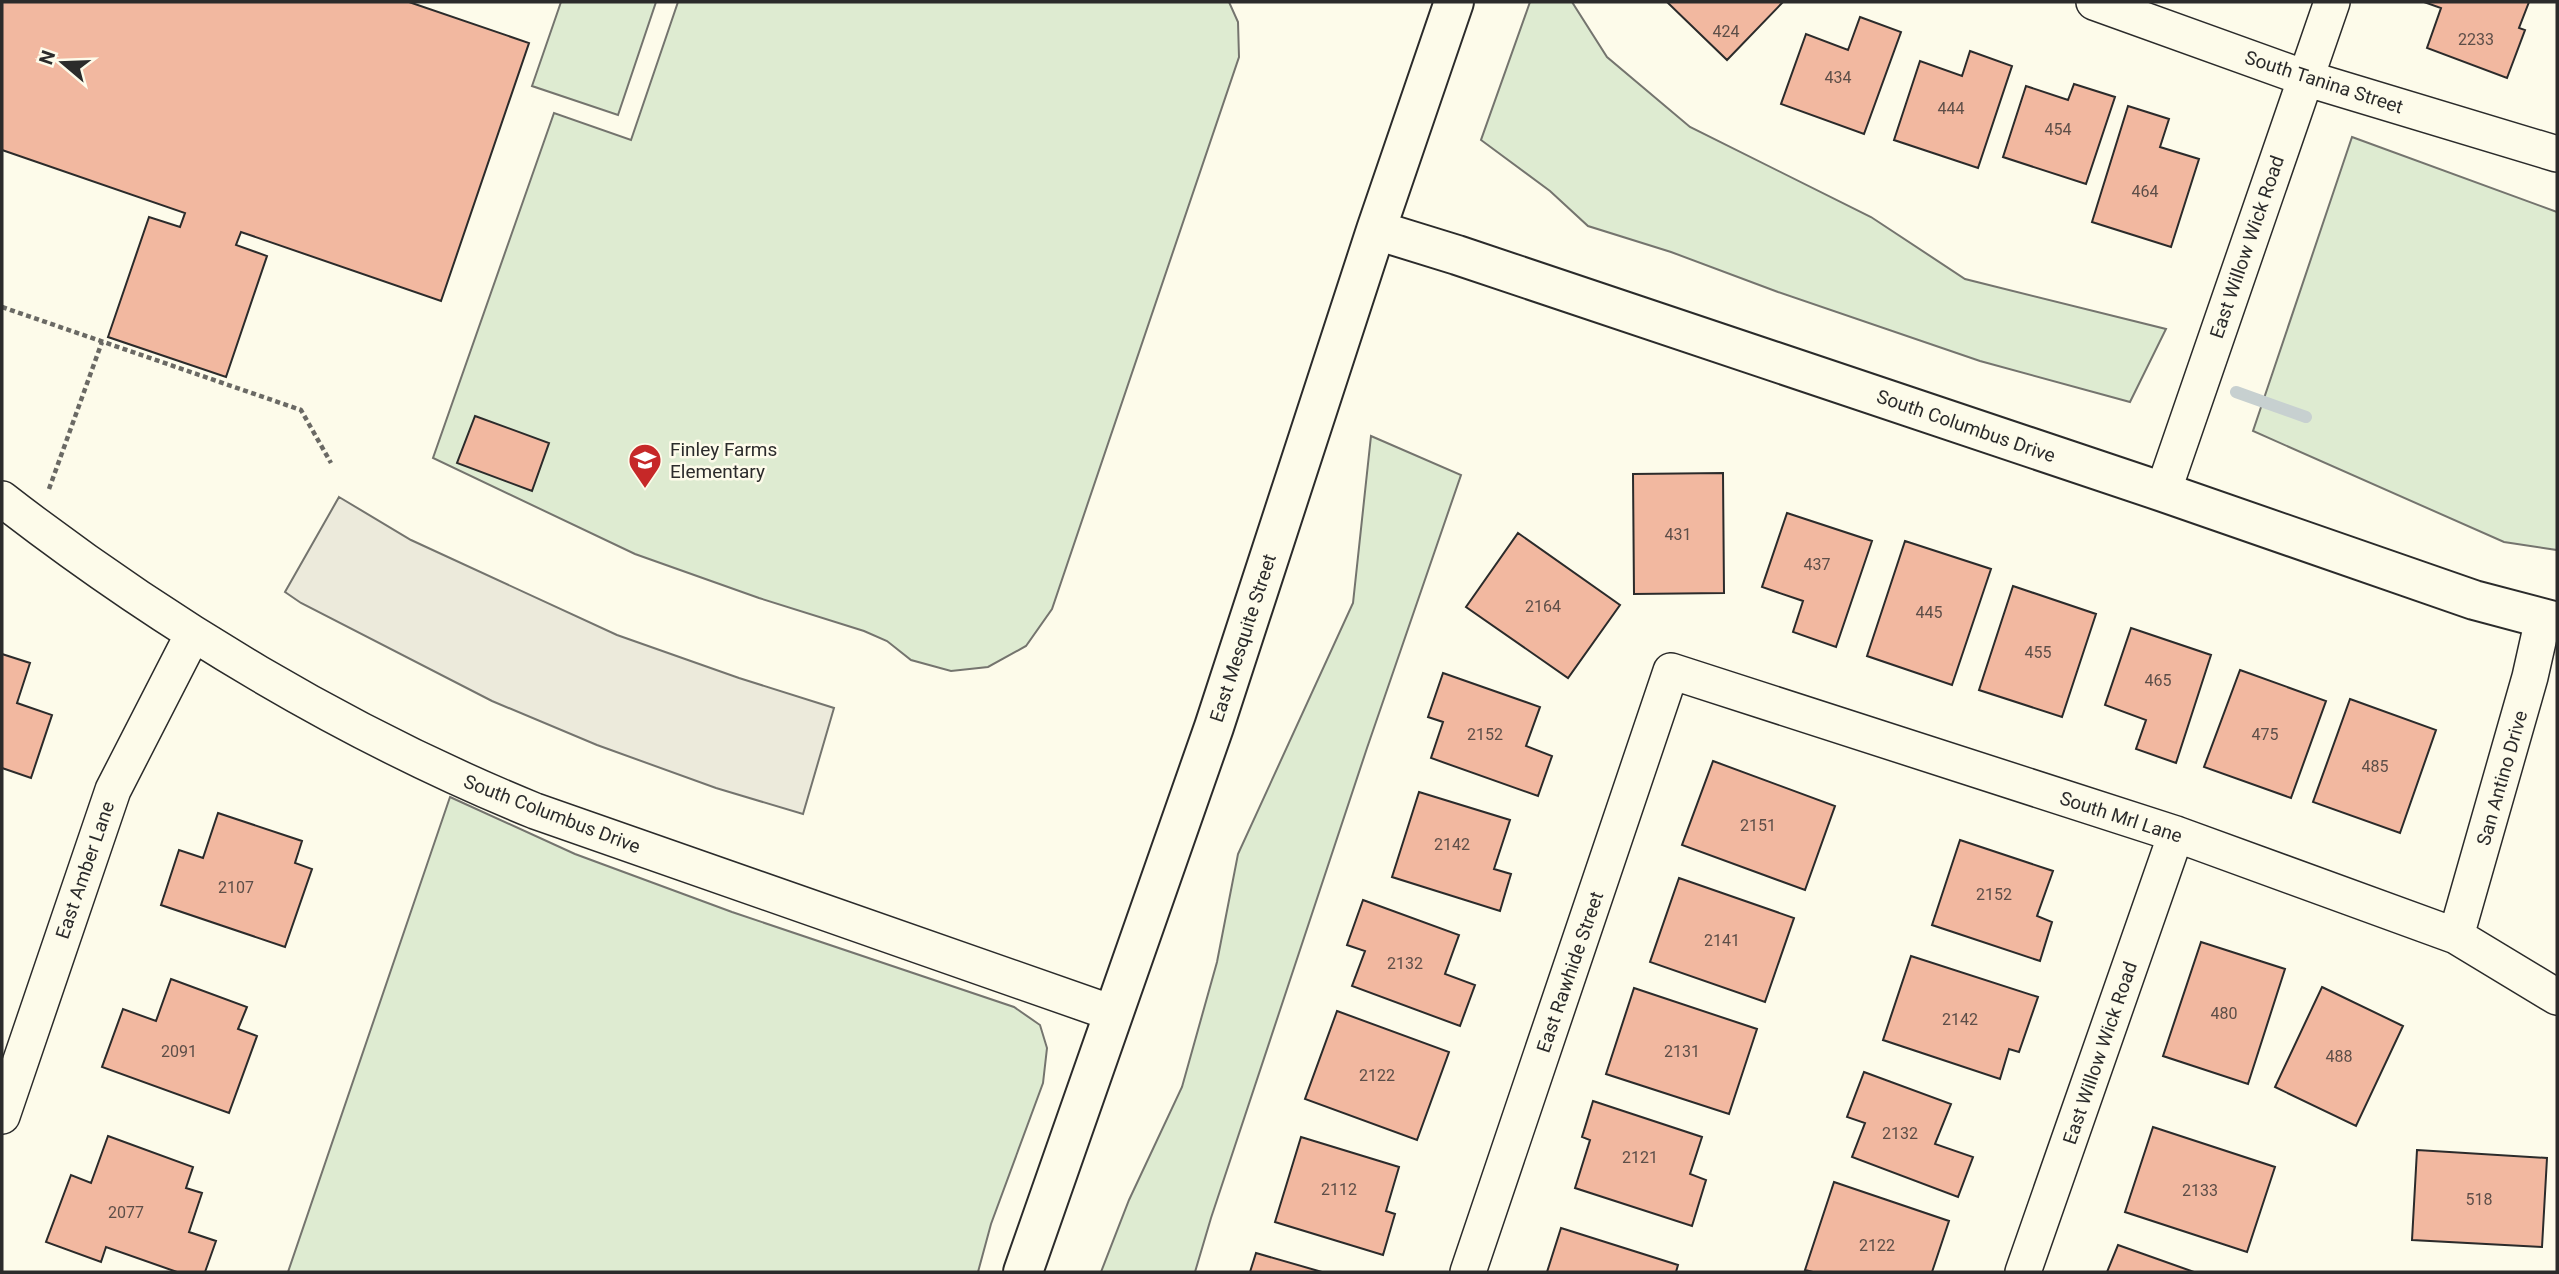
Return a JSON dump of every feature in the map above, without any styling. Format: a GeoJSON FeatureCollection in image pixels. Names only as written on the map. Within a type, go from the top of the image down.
{"type":"FeatureCollection","features":[{"type":"Feature","properties":{"kind":"street","name":"East Mesquite Street"},"geometry":{"type":"LineString","coordinates":[[1023,1272],[1214,727],[1376,230],[1454,2]]}},
{"type":"Feature","properties":{"kind":"street","name":"South Tanina Street"},"geometry":{"type":"LineString","coordinates":[[2094,2],[2305,78],[2557,154]]}},
{"type":"Feature","properties":{"kind":"street","name":"East Willow Wick Road"},"geometry":{"type":"LineString","coordinates":[[2162,492],[2332,2]]}},
{"type":"Feature","properties":{"kind":"street","name":"South Columbus Drive"},"geometry":{"type":"LineString","coordinates":[[1376,230],[2162,492],[2474,600],[2550,620]]}},
{"type":"Feature","properties":{"kind":"street","name":"South Columbus Drive"},"geometry":{"type":"LineString","coordinates":[[2,499],[32,523],[193,634],[344,721],[471,785],[535,811],[1112,1013]]}},
{"type":"Feature","properties":{"kind":"street","name":"San Antino Drive"},"geometry":{"type":"LineString","coordinates":[[2456,936],[2530,677],[2550,620]]}},
{"type":"Feature","properties":{"kind":"street","name":"East Amber Lane"},"geometry":{"type":"LineString","coordinates":[[2,1116],[113,790],[193,634]]}},
{"type":"Feature","properties":{"kind":"street","name":"South Mrl Lane"},"geometry":{"type":"LineString","coordinates":[[1671,671],[2176,834],[2456,936],[2557,997]]}},
{"type":"Feature","properties":{"kind":"street","name":"East Rawhide Street"},"geometry":{"type":"LineString","coordinates":[[1468,1272],[1671,671]]}},
{"type":"Feature","properties":{"kind":"street","name":"East Willow Wick Road"},"geometry":{"type":"LineString","coordinates":[[2024,1272],[2176,834]]}},
{"type":"Feature","properties":{"kind":"path"},"geometry":{"type":"LineString","coordinates":[[2,307],[301,410],[331,463]]}},
{"type":"Feature","properties":{"kind":"path"},"geometry":{"type":"LineString","coordinates":[[32,523],[51,485],[102,342]]}},
{"type":"Feature","properties":{"kind":"green space"},"geometry":{"type":"Polygon","coordinates":[[[561,2],[656,2],[618,115],[532,86],[561,2]]]}},
{"type":"Feature","properties":{"kind":"green space"},"geometry":{"type":"Polygon","coordinates":[[[678,2],[1229,2],[1238,22],[1239,57],[1052,609],[1026,646],[988,667],[951,671],[911,660],[887,641],[864,631],[759,598],[635,554],[433,458],[554,113],[631,140],[678,2]]]}},
{"type":"Feature","properties":{"kind":"green space"},"geometry":{"type":"Polygon","coordinates":[[[1530,2],[1572,2],[1607,57],[1690,127],[1871,217],[1965,279],[2166,329],[2130,402],[1980,361],[1778,292],[1671,252],[1588,226],[1550,191],[1481,140],[1530,2]]]}},
{"type":"Feature","properties":{"kind":"green space"},"geometry":{"type":"Polygon","coordinates":[[[2352,137],[2557,212],[2557,550],[2504,542],[2253,431],[2352,137]]]}},
{"type":"Feature","properties":{"kind":"green space"},"geometry":{"type":"Polygon","coordinates":[[[1371,436],[1461,475],[1367,748],[1195,1272],[1101,1272],[1129,1200],[1182,1087],[1217,962],[1238,854],[1353,603],[1371,436]]]}},
{"type":"Feature","properties":{"kind":"green space"},"geometry":{"type":"Polygon","coordinates":[[[450,797],[575,854],[732,912],[1014,1007],[1040,1025],[1047,1048],[1043,1083],[991,1224],[978,1272],[288,1272],[450,797]]]}},
{"type":"Feature","properties":{"kind":"shaded area"},"geometry":{"type":"Polygon","coordinates":[[[339,497],[411,540],[617,635],[834,708],[803,814],[716,788],[597,745],[492,701],[301,603],[285,592],[339,497]]]}},
{"type":"Feature","properties":{"kind":"building"},"geometry":{"type":"Polygon","coordinates":[[[2,2],[409,2],[529,43],[441,301],[241,232],[236,245],[267,256],[226,377],[108,337],[149,217],[180,227],[185,213],[2,150],[2,2]]]}},
{"type":"Feature","properties":{"kind":"building"},"geometry":{"type":"Polygon","coordinates":[[[1667,2],[1783,2],[1727,60],[1667,2]]]}},
{"type":"Feature","properties":{"kind":"building"},"geometry":{"type":"Polygon","coordinates":[[[2424,2],[2529,2],[2519,28],[2525,30],[2507,78],[2427,48],[2441,8],[2424,2]]]}},
{"type":"Feature","properties":{"kind":"building"},"geometry":{"type":"Polygon","coordinates":[[[1860,17],[1901,32],[1864,134],[1781,104],[1806,34],[1848,50],[1860,17]]]}},
{"type":"Feature","properties":{"kind":"building"},"geometry":{"type":"Polygon","coordinates":[[[1970,51],[2012,66],[1978,168],[1894,140],[1920,61],[1962,76],[1970,51]]]}},
{"type":"Feature","properties":{"kind":"building"},"geometry":{"type":"Polygon","coordinates":[[[2074,84],[2115,97],[2086,184],[2003,157],[2026,86],[2068,100],[2074,84]]]}},
{"type":"Feature","properties":{"kind":"building"},"geometry":{"type":"Polygon","coordinates":[[[2128,106],[2169,119],[2160,147],[2199,159],[2171,247],[2092,222],[2128,106]]]}},
{"type":"Feature","properties":{"kind":"building"},"geometry":{"type":"Polygon","coordinates":[[[475,416],[549,443],[532,491],[457,463],[475,416]]]}},
{"type":"Feature","properties":{"kind":"building"},"geometry":{"type":"Polygon","coordinates":[[[1723,473],[1724,593],[1634,594],[1633,474],[1723,473]]]}},
{"type":"Feature","properties":{"kind":"building"},"geometry":{"type":"Polygon","coordinates":[[[1787,513],[1872,541],[1836,647],[1793,632],[1803,601],[1762,587],[1787,513]]]}},
{"type":"Feature","properties":{"kind":"building"},"geometry":{"type":"Polygon","coordinates":[[[1518,533],[1620,605],[1568,678],[1466,607],[1518,533]]]}},
{"type":"Feature","properties":{"kind":"building"},"geometry":{"type":"Polygon","coordinates":[[[1905,541],[1991,569],[1952,685],[1867,656],[1905,541]]]}},
{"type":"Feature","properties":{"kind":"building"},"geometry":{"type":"Polygon","coordinates":[[[2013,586],[2096,614],[2062,717],[1979,690],[2013,586]]]}},
{"type":"Feature","properties":{"kind":"building"},"geometry":{"type":"Polygon","coordinates":[[[2131,628],[2211,655],[2176,763],[2136,749],[2146,720],[2105,705],[2131,628]]]}},
{"type":"Feature","properties":{"kind":"building"},"geometry":{"type":"Polygon","coordinates":[[[2,654],[30,663],[17,703],[52,715],[31,778],[2,768],[2,654]]]}},
{"type":"Feature","properties":{"kind":"building"},"geometry":{"type":"Polygon","coordinates":[[[2240,670],[2326,701],[2291,798],[2204,767],[2240,670]]]}},
{"type":"Feature","properties":{"kind":"building"},"geometry":{"type":"Polygon","coordinates":[[[1443,673],[1540,707],[1526,746],[1552,756],[1538,796],[1431,758],[1443,722],[1428,717],[1443,673]]]}},
{"type":"Feature","properties":{"kind":"building"},"geometry":{"type":"Polygon","coordinates":[[[2350,699],[2436,730],[2400,833],[2313,802],[2350,699]]]}},
{"type":"Feature","properties":{"kind":"building"},"geometry":{"type":"Polygon","coordinates":[[[1713,761],[1835,806],[1805,890],[1682,845],[1713,761]]]}},
{"type":"Feature","properties":{"kind":"building"},"geometry":{"type":"Polygon","coordinates":[[[1419,792],[1510,820],[1494,869],[1511,874],[1500,911],[1392,877],[1419,792]]]}},
{"type":"Feature","properties":{"kind":"building"},"geometry":{"type":"Polygon","coordinates":[[[218,813],[302,841],[295,863],[312,869],[285,947],[161,905],[179,850],[203,858],[218,813]]]}},
{"type":"Feature","properties":{"kind":"building"},"geometry":{"type":"Polygon","coordinates":[[[1960,840],[2053,871],[2037,916],[2052,922],[2040,961],[1932,925],[1960,840]]]}},
{"type":"Feature","properties":{"kind":"building"},"geometry":{"type":"Polygon","coordinates":[[[1679,878],[1794,918],[1765,1002],[1650,962],[1679,878]]]}},
{"type":"Feature","properties":{"kind":"building"},"geometry":{"type":"Polygon","coordinates":[[[1363,900],[1459,935],[1445,974],[1475,985],[1460,1026],[1352,986],[1365,951],[1347,945],[1363,900]]]}},
{"type":"Feature","properties":{"kind":"building"},"geometry":{"type":"Polygon","coordinates":[[[2201,942],[2285,969],[2248,1084],[2163,1056],[2201,942]]]}},
{"type":"Feature","properties":{"kind":"building"},"geometry":{"type":"Polygon","coordinates":[[[1911,956],[2038,997],[2019,1052],[2009,1049],[2000,1079],[1883,1040],[1911,956]]]}},
{"type":"Feature","properties":{"kind":"building"},"geometry":{"type":"Polygon","coordinates":[[[171,979],[247,1007],[238,1029],[257,1036],[229,1113],[102,1067],[123,1009],[156,1021],[171,979]]]}},
{"type":"Feature","properties":{"kind":"building"},"geometry":{"type":"Polygon","coordinates":[[[2322,987],[2403,1026],[2356,1126],[2275,1087],[2322,987]]]}},
{"type":"Feature","properties":{"kind":"building"},"geometry":{"type":"Polygon","coordinates":[[[1634,988],[1757,1029],[1729,1114],[1606,1074],[1634,988]]]}},
{"type":"Feature","properties":{"kind":"building"},"geometry":{"type":"Polygon","coordinates":[[[1337,1011],[1449,1052],[1417,1140],[1305,1099],[1337,1011]]]}},
{"type":"Feature","properties":{"kind":"building"},"geometry":{"type":"Polygon","coordinates":[[[1864,1072],[1951,1104],[1935,1144],[1973,1157],[1958,1197],[1852,1157],[1865,1123],[1847,1117],[1864,1072]]]}},
{"type":"Feature","properties":{"kind":"building"},"geometry":{"type":"Polygon","coordinates":[[[1593,1101],[1702,1137],[1690,1174],[1706,1180],[1692,1226],[1575,1188],[1590,1140],[1582,1137],[1593,1101]]]}},
{"type":"Feature","properties":{"kind":"building"},"geometry":{"type":"Polygon","coordinates":[[[2153,1127],[2275,1167],[2247,1252],[2125,1212],[2153,1127]]]}},
{"type":"Feature","properties":{"kind":"building"},"geometry":{"type":"Polygon","coordinates":[[[108,1136],[193,1167],[186,1188],[202,1193],[189,1232],[216,1241],[205,1272],[177,1272],[106,1247],[101,1262],[46,1242],[71,1175],[91,1183],[108,1136]]]}},
{"type":"Feature","properties":{"kind":"building"},"geometry":{"type":"Polygon","coordinates":[[[1301,1137],[1399,1167],[1386,1211],[1395,1214],[1383,1255],[1275,1222],[1301,1137]]]}},
{"type":"Feature","properties":{"kind":"building"},"geometry":{"type":"Polygon","coordinates":[[[2417,1150],[2547,1158],[2542,1247],[2412,1240],[2417,1150]]]}},
{"type":"Feature","properties":{"kind":"building"},"geometry":{"type":"Polygon","coordinates":[[[1834,1182],[1949,1221],[1932,1272],[1805,1270],[1834,1182]]]}},
{"type":"Feature","properties":{"kind":"building"},"geometry":{"type":"Polygon","coordinates":[[[1561,1228],[1678,1265],[1676,1272],[1547,1272],[1561,1228]]]}},
{"type":"Feature","properties":{"kind":"building"},"geometry":{"type":"Polygon","coordinates":[[[2118,1245],[2194,1272],[2107,1272],[2118,1245]]]}},
{"type":"Feature","properties":{"kind":"building"},"geometry":{"type":"Polygon","coordinates":[[[1256,1253],[1322,1272],[1250,1272],[1256,1253]]]}},
{"type":"Feature","properties":{"kind":"waterway"},"geometry":{"type":"LineString","coordinates":[[2236,392],[2306,417]]}},
{"type":"Feature","properties":{"kind":"place","name":"Finley Farms Elementary"},"geometry":{"type":"Point","coordinates":[645,490]}}]}
